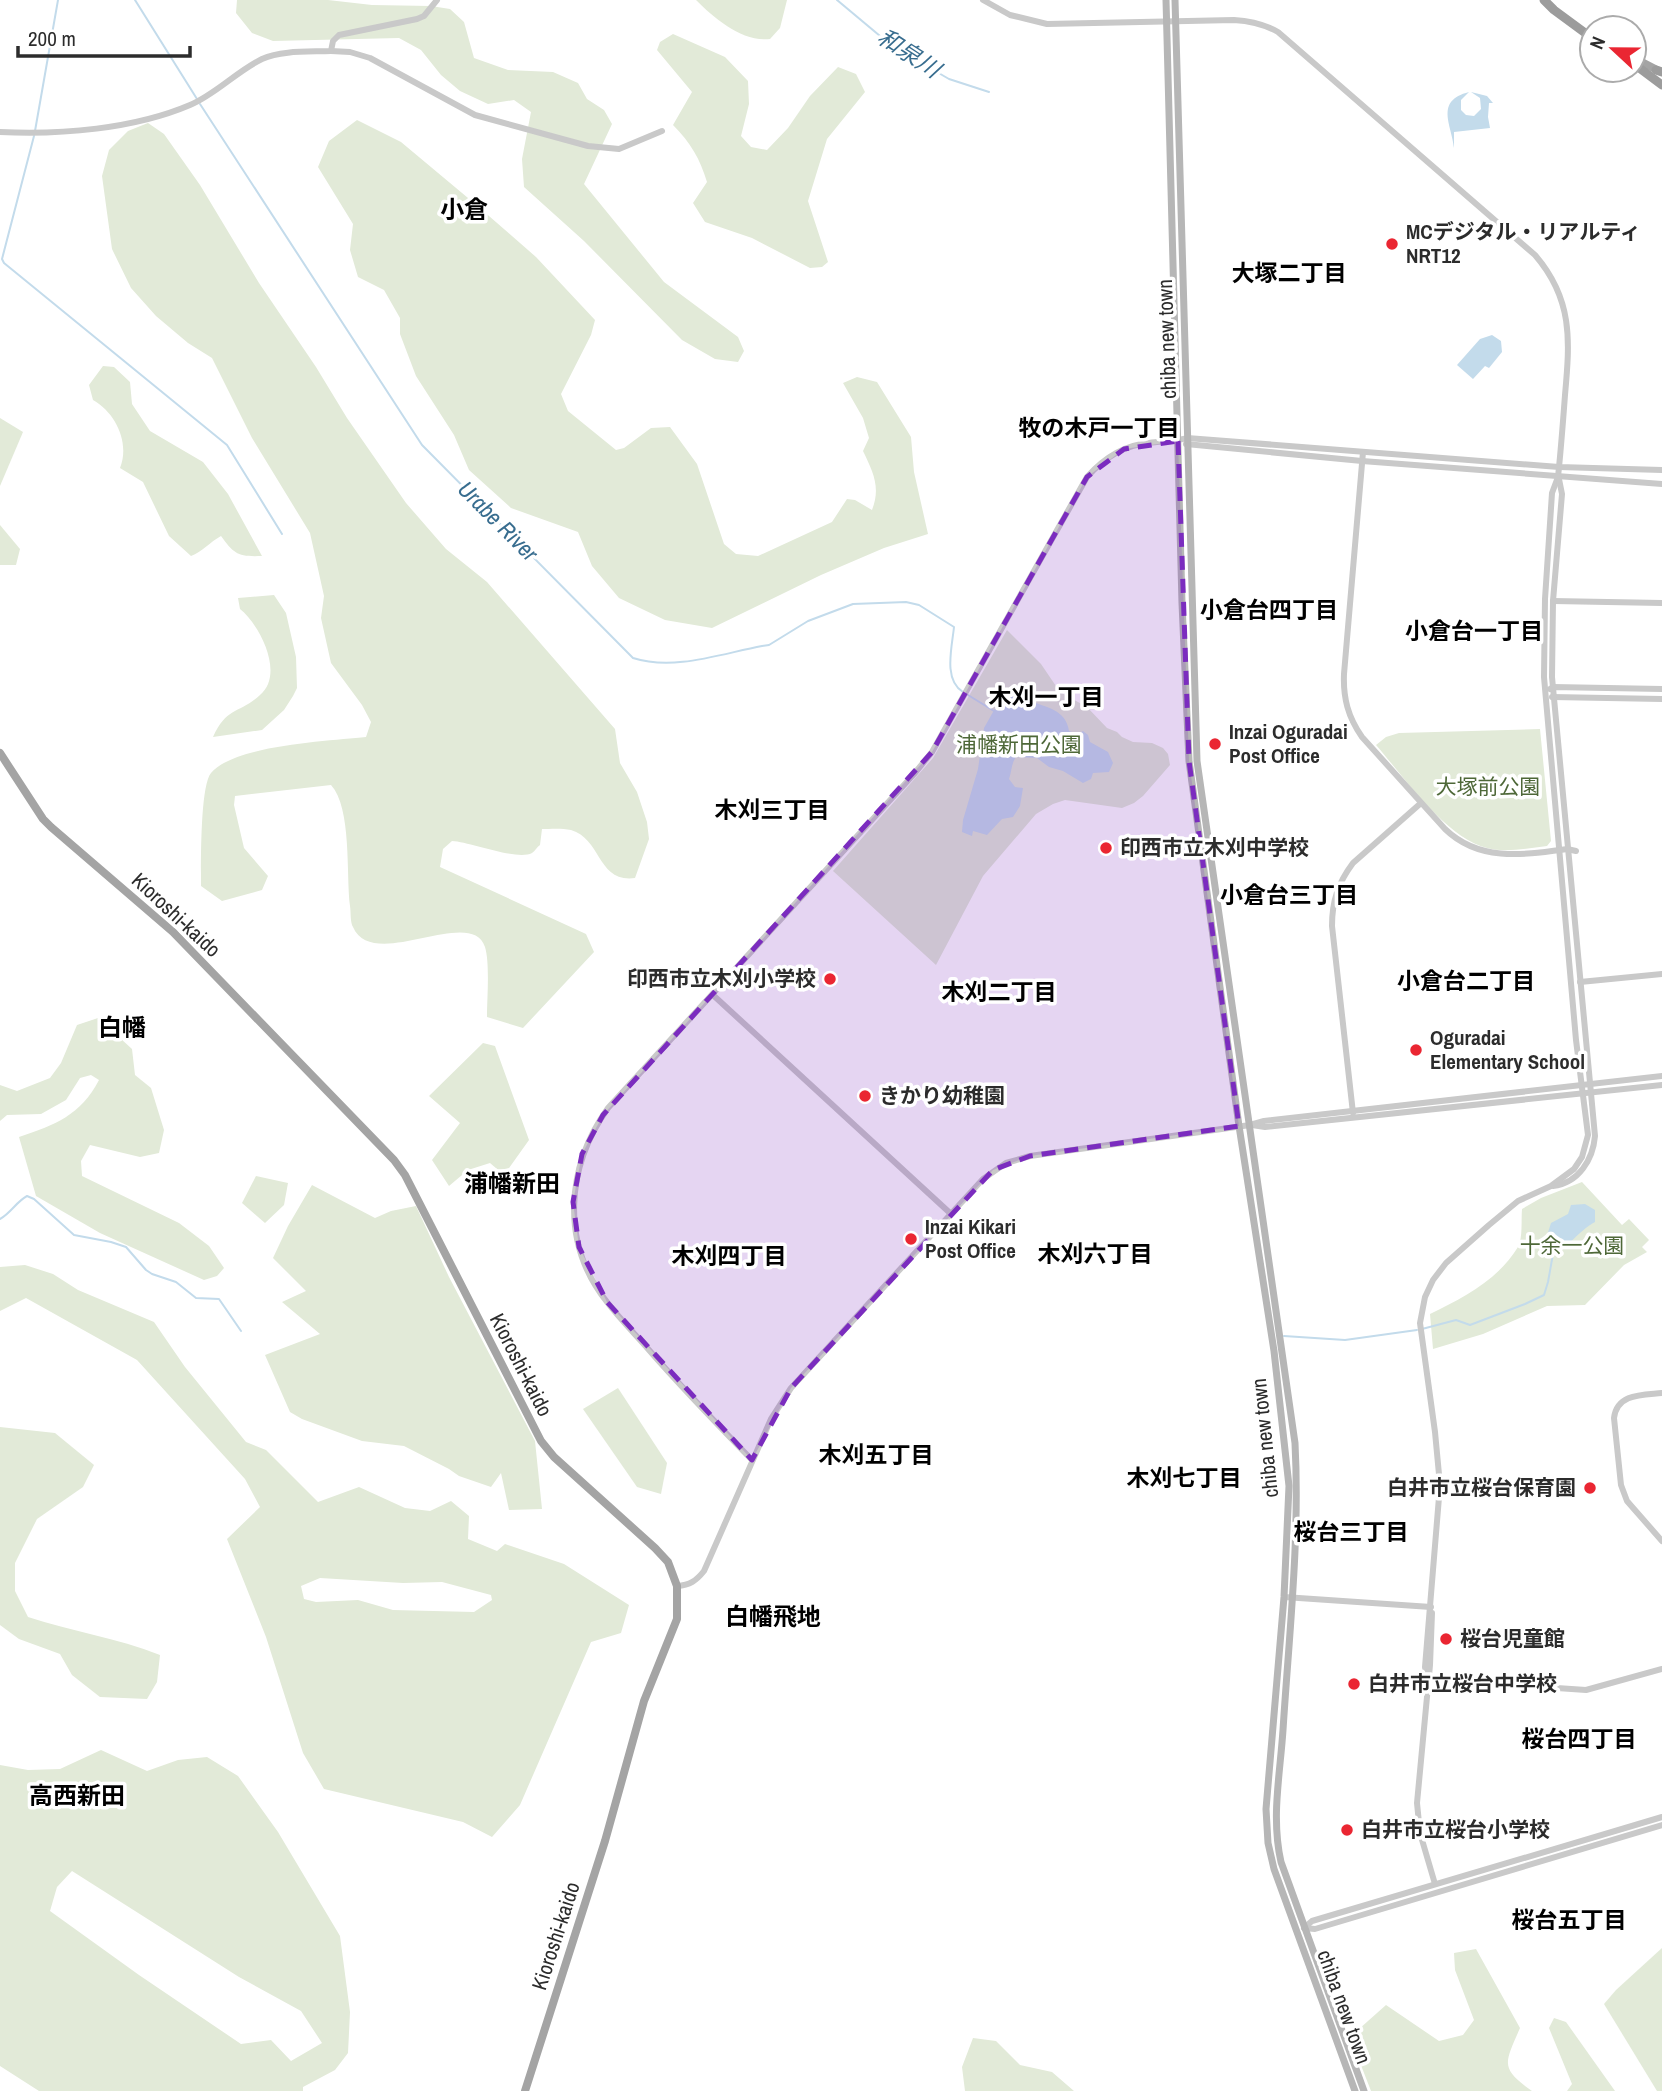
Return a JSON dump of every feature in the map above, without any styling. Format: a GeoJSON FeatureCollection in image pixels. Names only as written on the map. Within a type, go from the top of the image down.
{"type":"FeatureCollection","features":[{"type":"Feature","properties":{"kind":"highway"},"geometry":{"type":"LineString","coordinates":[[1545,0],[1554,10],[1578,26]]}},
{"type":"Feature","properties":{"kind":"main road","name":"chiba new town"},"geometry":{"type":"LineString","coordinates":[[1166,0],[1178,441],[1193,761]]}},
{"type":"Feature","properties":{"kind":"main road","name":"chiba new town"},"geometry":{"type":"LineString","coordinates":[[1175,0],[1193,761]]}},
{"type":"Feature","properties":{"kind":"main road","name":"Kioroshi-kaido"},"geometry":{"type":"LineString","coordinates":[[0,753],[43,819],[173,932],[394,1160],[405,1175],[541,1441],[554,1457],[662,1555],[673,1573],[677,1586],[677,1619],[644,1701],[605,1841],[525,2091]]}},
{"type":"Feature","properties":{"kind":"main road"},"geometry":{"type":"LineString","coordinates":[[1193,761],[1194,772]]}},
{"type":"Feature","properties":{"kind":"main road","name":"chiba new town"},"geometry":{"type":"LineString","coordinates":[[1194,772],[1251,1125],[1295,1443],[1297,1515],[1266,1809],[1268,1843],[1274,1869],[1355,2091]]}},
{"type":"Feature","properties":{"kind":"main road","name":"chiba new town"},"geometry":{"type":"LineString","coordinates":[[1194,772],[1239,1126],[1272,1338],[1285,1445],[1289,1506],[1288,1597],[1283,1732],[1276,1796],[1276,1843],[1363,2091]]}},
{"type":"Feature","properties":{"kind":"street"},"geometry":{"type":"LineString","coordinates":[[331,51],[333,41],[339,35],[417,19],[424,16],[437,0]]}},
{"type":"Feature","properties":{"kind":"street"},"geometry":{"type":"LineString","coordinates":[[983,0],[1010,15],[1047,24],[1247,20],[1267,26],[1278,32],[1509,232],[1542,263],[1562,300],[1569,333],[1558,477],[1552,493],[1544,639],[1545,694],[1581,982],[1595,1136],[1591,1156],[1578,1174],[1559,1185],[1551,1186]]}},
{"type":"Feature","properties":{"kind":"street"},"geometry":{"type":"LineString","coordinates":[[0,132],[52,133],[82,130],[171,112],[194,104],[263,59],[282,54],[331,51],[350,52],[370,58],[475,115],[588,146],[619,149],[662,131]]}},
{"type":"Feature","properties":{"kind":"street"},"geometry":{"type":"LineString","coordinates":[[752,1460],[678,1383],[607,1302],[584,1262],[573,1209],[582,1154],[603,1115],[932,752],[1087,477],[1110,456],[1124,449],[1147,443],[1178,441],[1559,467],[1662,470]]}},
{"type":"Feature","properties":{"kind":"street"},"geometry":{"type":"LineString","coordinates":[[1187,441],[1362,461],[1662,484]]}},
{"type":"Feature","properties":{"kind":"street"},"geometry":{"type":"LineString","coordinates":[[1363,452],[1344,674],[1345,703],[1353,724],[1451,835],[1479,851],[1509,855],[1575,848]]}},
{"type":"Feature","properties":{"kind":"street"},"geometry":{"type":"LineString","coordinates":[[1435,1884],[1420,1833],[1417,1803],[1427,1679],[1425,1667],[1428,1620],[1440,1485],[1420,1323],[1425,1297],[1433,1280],[1446,1263],[1489,1224],[1518,1201],[1551,1186],[1574,1169],[1585,1151],[1588,1135],[1571,983],[1553,698],[1553,601],[1562,494],[1558,477]]}},
{"type":"Feature","properties":{"kind":"street"},"geometry":{"type":"LineString","coordinates":[[1553,601],[1662,603]]}},
{"type":"Feature","properties":{"kind":"street"},"geometry":{"type":"LineString","coordinates":[[1545,694],[1553,687],[1662,689]]}},
{"type":"Feature","properties":{"kind":"street"},"geometry":{"type":"LineString","coordinates":[[1545,694],[1553,698],[1662,699]]}},
{"type":"Feature","properties":{"kind":"street"},"geometry":{"type":"LineString","coordinates":[[1353,1114],[1332,926],[1334,898],[1353,863],[1421,803]]}},
{"type":"Feature","properties":{"kind":"street"},"geometry":{"type":"LineString","coordinates":[[1571,983],[1662,974]]}},
{"type":"Feature","properties":{"kind":"street"},"geometry":{"type":"LineString","coordinates":[[713,995],[950,1213]]}},
{"type":"Feature","properties":{"kind":"street"},"geometry":{"type":"LineString","coordinates":[[1353,1114],[1662,1076]]}},
{"type":"Feature","properties":{"kind":"street"},"geometry":{"type":"LineString","coordinates":[[677,1586],[690,1585],[704,1571],[771,1419],[791,1388],[988,1174],[1014,1160],[1264,1121],[1662,1085]]}},
{"type":"Feature","properties":{"kind":"street"},"geometry":{"type":"LineString","coordinates":[[1662,1394],[1625,1399],[1617,1407],[1614,1418],[1621,1485],[1625,1496],[1662,1541]]}},
{"type":"Feature","properties":{"kind":"street"},"geometry":{"type":"LineString","coordinates":[[1288,1597],[1431,1608]]}},
{"type":"Feature","properties":{"kind":"street"},"geometry":{"type":"LineString","coordinates":[[1427,1679],[1586,1690],[1662,1669]]}},
{"type":"Feature","properties":{"kind":"street"},"geometry":{"type":"LineString","coordinates":[[1304,1928],[1312,1921],[1662,1816]]}},
{"type":"Feature","properties":{"kind":"street"},"geometry":{"type":"LineString","coordinates":[[1304,1928],[1315,1929],[1662,1825]]}},
{"type":"Feature","properties":{"kind":"highlighted area"},"geometry":{"type":"Polygon","coordinates":[[[1178,441],[1189,761],[1239,1126],[1030,1156],[993,1170],[791,1388],[752,1460],[607,1302],[579,1247],[573,1202],[582,1154],[603,1115],[932,752],[1087,477],[1124,449],[1178,441]]]}},
{"type":"Feature","properties":{"kind":"green space"},"geometry":{"type":"Polygon","coordinates":[[[237,0],[328,0],[450,9],[464,22],[474,58],[508,70],[553,72],[578,83],[587,99],[604,110],[612,124],[584,184],[664,282],[738,337],[744,351],[738,362],[715,359],[682,340],[584,241],[524,187],[522,159],[531,112],[514,100],[488,104],[460,91],[441,75],[421,50],[399,38],[273,41],[252,33],[236,13],[237,0]]]}},
{"type":"Feature","properties":{"kind":"green space"},"geometry":{"type":"Polygon","coordinates":[[[696,0],[787,0],[780,28],[770,39],[760,39],[730,28],[696,0]]]}},
{"type":"Feature","properties":{"kind":"green space"},"geometry":{"type":"Polygon","coordinates":[[[673,34],[725,57],[748,81],[749,104],[741,136],[751,147],[767,150],[788,128],[810,96],[838,67],[856,74],[865,92],[827,139],[808,201],[828,262],[822,267],[810,268],[752,238],[705,222],[693,203],[707,182],[690,145],[673,125],[692,92],[657,50],[660,42],[673,34]]]}},
{"type":"Feature","properties":{"kind":"green space"},"geometry":{"type":"Polygon","coordinates":[[[357,120],[401,142],[474,203],[536,257],[595,320],[591,335],[561,394],[568,411],[616,450],[624,448],[651,428],[670,427],[697,464],[724,544],[736,554],[758,556],[832,522],[847,499],[855,500],[872,510],[876,487],[863,451],[869,438],[863,418],[843,383],[857,377],[877,382],[911,437],[914,472],[928,534],[884,548],[821,575],[712,628],[665,620],[619,598],[592,566],[578,532],[511,508],[469,470],[454,435],[416,376],[400,334],[400,318],[384,290],[358,277],[350,250],[353,224],[318,167],[329,141],[357,120]]]}},
{"type":"Feature","properties":{"kind":"green space"},"geometry":{"type":"Polygon","coordinates":[[[148,123],[164,134],[200,185],[259,283],[406,503],[446,549],[487,582],[615,729],[620,763],[637,792],[647,822],[649,839],[635,878],[623,878],[613,874],[589,842],[567,829],[542,829],[540,845],[532,853],[525,855],[452,841],[443,849],[440,867],[586,934],[594,952],[523,1028],[487,1017],[487,954],[476,936],[461,933],[442,934],[380,944],[364,939],[353,927],[345,825],[338,796],[331,785],[235,796],[234,805],[244,848],[268,876],[262,890],[222,901],[201,886],[203,809],[207,781],[211,773],[240,756],[260,750],[366,737],[371,722],[331,663],[321,618],[324,596],[310,533],[252,438],[212,358],[188,343],[156,316],[131,288],[112,249],[102,176],[109,150],[128,131],[148,123]]]}},
{"type":"Feature","properties":{"kind":"green space"},"geometry":{"type":"Polygon","coordinates":[[[103,366],[114,367],[130,382],[132,404],[150,431],[203,462],[228,494],[262,556],[237,553],[221,536],[191,556],[169,536],[143,482],[120,468],[123,449],[119,430],[108,413],[93,400],[89,385],[103,366]]]}},
{"type":"Feature","properties":{"kind":"green space"},"geometry":{"type":"Polygon","coordinates":[[[0,418],[23,432],[0,486],[0,418]]]}},
{"type":"Feature","properties":{"kind":"green space"},"geometry":{"type":"Polygon","coordinates":[[[0,525],[20,549],[16,565],[0,565],[0,525]]]}},
{"type":"Feature","properties":{"kind":"green space"},"geometry":{"type":"Polygon","coordinates":[[[274,595],[286,613],[296,657],[297,688],[284,710],[262,730],[213,737],[228,715],[260,695],[267,686],[270,675],[267,650],[255,626],[240,609],[238,598],[274,595]]]}},
{"type":"Feature","properties":{"kind":"green space","name":"浦幡新田公園"},"geometry":{"type":"Polygon","coordinates":[[[1007,630],[1041,664],[1060,692],[1087,707],[1107,728],[1122,737],[1163,748],[1168,754],[1170,765],[1143,796],[1122,808],[1065,800],[1036,814],[983,876],[936,965],[833,871],[933,758],[1007,630]]]}},
{"type":"Feature","properties":{"kind":"green space","name":"大塚前公園"},"geometry":{"type":"Polygon","coordinates":[[[1540,729],[1551,841],[1547,846],[1517,850],[1487,848],[1456,832],[1427,805],[1376,745],[1386,737],[1399,733],[1540,729]]]}},
{"type":"Feature","properties":{"kind":"green space"},"geometry":{"type":"Polygon","coordinates":[[[98,1018],[132,1049],[135,1075],[151,1088],[164,1130],[159,1153],[140,1157],[90,1145],[81,1161],[82,1176],[179,1223],[209,1246],[224,1268],[217,1276],[204,1280],[100,1233],[36,1196],[19,1137],[66,1117],[84,1102],[99,1080],[91,1075],[80,1078],[66,1100],[41,1114],[7,1115],[0,1121],[0,1085],[17,1091],[50,1078],[61,1063],[77,1025],[98,1018]]]}},
{"type":"Feature","properties":{"kind":"green space"},"geometry":{"type":"Polygon","coordinates":[[[483,1043],[495,1046],[529,1140],[504,1175],[490,1163],[468,1170],[449,1186],[432,1160],[460,1123],[429,1096],[483,1043]]]}},
{"type":"Feature","properties":{"kind":"green space"},"geometry":{"type":"Polygon","coordinates":[[[256,1176],[288,1183],[284,1205],[265,1223],[242,1203],[256,1176]]]}},
{"type":"Feature","properties":{"kind":"green space","name":"十余一公園"},"geometry":{"type":"Polygon","coordinates":[[[1582,1182],[1622,1225],[1629,1219],[1649,1240],[1642,1247],[1647,1252],[1624,1265],[1585,1305],[1547,1306],[1483,1334],[1433,1349],[1430,1314],[1479,1287],[1510,1259],[1520,1243],[1522,1209],[1541,1198],[1582,1182]]]}},
{"type":"Feature","properties":{"kind":"green space"},"geometry":{"type":"Polygon","coordinates":[[[312,1185],[375,1218],[391,1211],[416,1206],[449,1277],[535,1441],[542,1509],[509,1510],[501,1473],[491,1487],[459,1476],[404,1446],[362,1441],[290,1412],[265,1355],[320,1334],[282,1302],[306,1291],[273,1258],[312,1185]]]}},
{"type":"Feature","properties":{"kind":"green space"},"geometry":{"type":"Polygon","coordinates":[[[25,1265],[53,1274],[78,1290],[154,1322],[185,1367],[246,1442],[266,1450],[318,1502],[359,1487],[405,1508],[430,1511],[451,1501],[469,1516],[468,1539],[497,1551],[505,1544],[564,1564],[629,1605],[621,1633],[591,1642],[520,1805],[492,1837],[463,1822],[324,1789],[303,1753],[266,1637],[227,1539],[260,1507],[245,1479],[137,1360],[26,1298],[0,1311],[0,1267],[25,1265]],[[320,1578],[301,1586],[304,1599],[316,1602],[358,1600],[393,1610],[474,1612],[492,1600],[491,1595],[442,1582],[403,1583],[320,1578]]]}},
{"type":"Feature","properties":{"kind":"green space"},"geometry":{"type":"Polygon","coordinates":[[[618,1388],[667,1463],[661,1494],[637,1487],[583,1409],[618,1388]]]}},
{"type":"Feature","properties":{"kind":"green space"},"geometry":{"type":"Polygon","coordinates":[[[0,1427],[55,1433],[94,1465],[83,1487],[37,1519],[15,1563],[15,1591],[28,1617],[160,1655],[157,1682],[147,1699],[100,1697],[72,1675],[60,1654],[19,1639],[0,1625],[0,1427]]]}},
{"type":"Feature","properties":{"kind":"green space"},"geometry":{"type":"Polygon","coordinates":[[[101,1750],[147,1771],[178,1760],[207,1757],[238,1776],[278,1832],[340,1936],[350,2012],[348,2053],[335,2070],[303,2087],[303,2091],[39,2091],[0,2066],[0,1765],[28,1770],[60,1769],[101,1750]],[[72,1871],[57,1887],[50,1911],[241,2044],[271,2040],[291,2061],[322,2043],[301,2011],[239,1977],[72,1871]]]}},
{"type":"Feature","properties":{"kind":"green space"},"geometry":{"type":"Polygon","coordinates":[[[1662,1948],[1662,2091],[1657,2091],[1604,2004],[1662,1948]]]}},
{"type":"Feature","properties":{"kind":"green space"},"geometry":{"type":"Polygon","coordinates":[[[1476,1949],[1520,2028],[1509,2057],[1510,2070],[1532,2091],[1371,2091],[1350,2037],[1386,2005],[1439,2041],[1463,2035],[1474,2020],[1455,1970],[1454,1953],[1476,1949]]]}},
{"type":"Feature","properties":{"kind":"green space"},"geometry":{"type":"Polygon","coordinates":[[[1554,2018],[1566,2022],[1615,2091],[1567,2091],[1572,2084],[1549,2028],[1554,2018]]]}},
{"type":"Feature","properties":{"kind":"green space"},"geometry":{"type":"Polygon","coordinates":[[[973,2038],[996,2041],[1020,2065],[1052,2072],[1074,2091],[965,2091],[962,2067],[973,2038]]]}},
{"type":"Feature","properties":{"kind":"water"},"geometry":{"type":"Polygon","coordinates":[[[1469,92],[1461,100],[1461,110],[1466,115],[1474,116],[1481,109],[1480,98],[1471,92],[1487,96],[1493,103],[1489,103],[1490,128],[1454,132],[1454,148],[1448,108],[1458,96],[1469,92]]]}},
{"type":"Feature","properties":{"kind":"water"},"geometry":{"type":"Polygon","coordinates":[[[1492,335],[1501,341],[1502,352],[1489,368],[1485,366],[1473,379],[1457,365],[1480,339],[1492,335]]]}},
{"type":"Feature","properties":{"kind":"water"},"geometry":{"type":"Polygon","coordinates":[[[1019,686],[1026,691],[1029,700],[1060,714],[1069,731],[1078,734],[1083,731],[1088,735],[1090,742],[1108,752],[1113,763],[1109,772],[1093,773],[1091,779],[1083,783],[1063,771],[1049,767],[1037,758],[1016,757],[1009,779],[1015,787],[1023,788],[1020,806],[1013,817],[1002,819],[987,835],[973,831],[972,836],[962,832],[963,820],[978,769],[984,728],[1002,696],[1019,686]]]}},
{"type":"Feature","properties":{"kind":"water"},"geometry":{"type":"Polygon","coordinates":[[[1585,1204],[1595,1210],[1595,1222],[1557,1251],[1551,1254],[1545,1250],[1551,1223],[1568,1214],[1571,1205],[1585,1204]]]}},
{"type":"Feature","properties":{"kind":"waterway"},"geometry":{"type":"LineString","coordinates":[[35,131],[58,0]]}},
{"type":"Feature","properties":{"kind":"waterway","name":"Urabe River"},"geometry":{"type":"LineString","coordinates":[[135,0],[197,99]]}},
{"type":"Feature","properties":{"kind":"waterway","name":"和泉川"},"geometry":{"type":"LineString","coordinates":[[837,0],[892,46],[949,79],[989,92]]}},
{"type":"Feature","properties":{"kind":"waterway","name":"Urabe River"},"geometry":{"type":"LineString","coordinates":[[200,104],[422,445],[633,658],[665,663],[714,657],[769,645],[808,621],[853,604],[906,602],[919,605],[954,627],[951,671],[953,680],[963,692]]}},
{"type":"Feature","properties":{"kind":"waterway"},"geometry":{"type":"LineString","coordinates":[[34,136],[2,259],[4,263],[227,445],[282,534]]}},
{"type":"Feature","properties":{"kind":"waterway","name":"Urabe River"},"geometry":{"type":"LineString","coordinates":[[968,695],[994,711]]}},
{"type":"Feature","properties":{"kind":"waterway"},"geometry":{"type":"LineString","coordinates":[[0,1219],[27,1196],[34,1199],[74,1235],[126,1247],[152,1274],[176,1282],[196,1298],[219,1299],[241,1331]]}},
{"type":"Feature","properties":{"kind":"waterway"},"geometry":{"type":"LineString","coordinates":[[1422,1329],[1456,1320],[1470,1325],[1544,1295],[1553,1254]]}},
{"type":"Feature","properties":{"kind":"waterway"},"geometry":{"type":"LineString","coordinates":[[1284,1336],[1345,1340],[1417,1330]]}},
{"type":"Feature","properties":{"kind":"place","name":"MCデジタル・リアルティ NRT12"},"geometry":{"type":"Point","coordinates":[1392,244]}},
{"type":"Feature","properties":{"kind":"place","name":"Inzai Oguradai Post Office"},"geometry":{"type":"Point","coordinates":[1215,744]}},
{"type":"Feature","properties":{"kind":"place","name":"印西市立木刈中学校"},"geometry":{"type":"Point","coordinates":[1106,848]}},
{"type":"Feature","properties":{"kind":"place","name":"印西市立木刈小学校"},"geometry":{"type":"Point","coordinates":[830,979]}},
{"type":"Feature","properties":{"kind":"place","name":"Oguradai Elementary School"},"geometry":{"type":"Point","coordinates":[1416,1050]}},
{"type":"Feature","properties":{"kind":"place","name":"きかり幼稚園"},"geometry":{"type":"Point","coordinates":[865,1096]}},
{"type":"Feature","properties":{"kind":"place","name":"Inzai Kikari Post Office"},"geometry":{"type":"Point","coordinates":[911,1239]}},
{"type":"Feature","properties":{"kind":"place","name":"白井市立桜台保育園"},"geometry":{"type":"Point","coordinates":[1590,1488]}},
{"type":"Feature","properties":{"kind":"place","name":"桜台児童館"},"geometry":{"type":"Point","coordinates":[1446,1639]}},
{"type":"Feature","properties":{"kind":"place","name":"白井市立桜台中学校"},"geometry":{"type":"Point","coordinates":[1354,1684]}},
{"type":"Feature","properties":{"kind":"place","name":"白井市立桜台小学校"},"geometry":{"type":"Point","coordinates":[1347,1830]}},
{"type":"Feature","properties":{"kind":"district","name":"小倉"},"geometry":{"type":"Point","coordinates":[464,210]}},
{"type":"Feature","properties":{"kind":"district","name":"大塚二丁目"},"geometry":{"type":"Point","coordinates":[1289,273]}},
{"type":"Feature","properties":{"kind":"district","name":"牧の木戸一丁目"},"geometry":{"type":"Point","coordinates":[1099,428]}},
{"type":"Feature","properties":{"kind":"district","name":"小倉台四丁目"},"geometry":{"type":"Point","coordinates":[1269,610]}},
{"type":"Feature","properties":{"kind":"district","name":"小倉台一丁目"},"geometry":{"type":"Point","coordinates":[1474,631]}},
{"type":"Feature","properties":{"kind":"district","name":"木刈一丁目"},"geometry":{"type":"Point","coordinates":[1046,697]}},
{"type":"Feature","properties":{"kind":"district","name":"木刈三丁目"},"geometry":{"type":"Point","coordinates":[772,810]}},
{"type":"Feature","properties":{"kind":"district","name":"小倉台三丁目"},"geometry":{"type":"Point","coordinates":[1289,895]}},
{"type":"Feature","properties":{"kind":"district","name":"小倉台二丁目"},"geometry":{"type":"Point","coordinates":[1466,981]}},
{"type":"Feature","properties":{"kind":"district","name":"木刈二丁目"},"geometry":{"type":"Point","coordinates":[999,992]}},
{"type":"Feature","properties":{"kind":"district","name":"白幡"},"geometry":{"type":"Point","coordinates":[122,1028]}},
{"type":"Feature","properties":{"kind":"district","name":"浦幡新田"},"geometry":{"type":"Point","coordinates":[512,1184]}},
{"type":"Feature","properties":{"kind":"district","name":"木刈六丁目"},"geometry":{"type":"Point","coordinates":[1095,1254]}},
{"type":"Feature","properties":{"kind":"district","name":"木刈四丁目"},"geometry":{"type":"Point","coordinates":[729,1256]}},
{"type":"Feature","properties":{"kind":"district","name":"木刈五丁目"},"geometry":{"type":"Point","coordinates":[876,1455]}},
{"type":"Feature","properties":{"kind":"district","name":"木刈七丁目"},"geometry":{"type":"Point","coordinates":[1184,1478]}},
{"type":"Feature","properties":{"kind":"district","name":"桜台三丁目"},"geometry":{"type":"Point","coordinates":[1351,1532]}},
{"type":"Feature","properties":{"kind":"district","name":"白幡飛地"},"geometry":{"type":"Point","coordinates":[773,1617]}},
{"type":"Feature","properties":{"kind":"district","name":"桜台四丁目"},"geometry":{"type":"Point","coordinates":[1579,1739]}},
{"type":"Feature","properties":{"kind":"district","name":"高西新田"},"geometry":{"type":"Point","coordinates":[77,1796]}},
{"type":"Feature","properties":{"kind":"district","name":"桜台五丁目"},"geometry":{"type":"Point","coordinates":[1569,1920]}}]}
